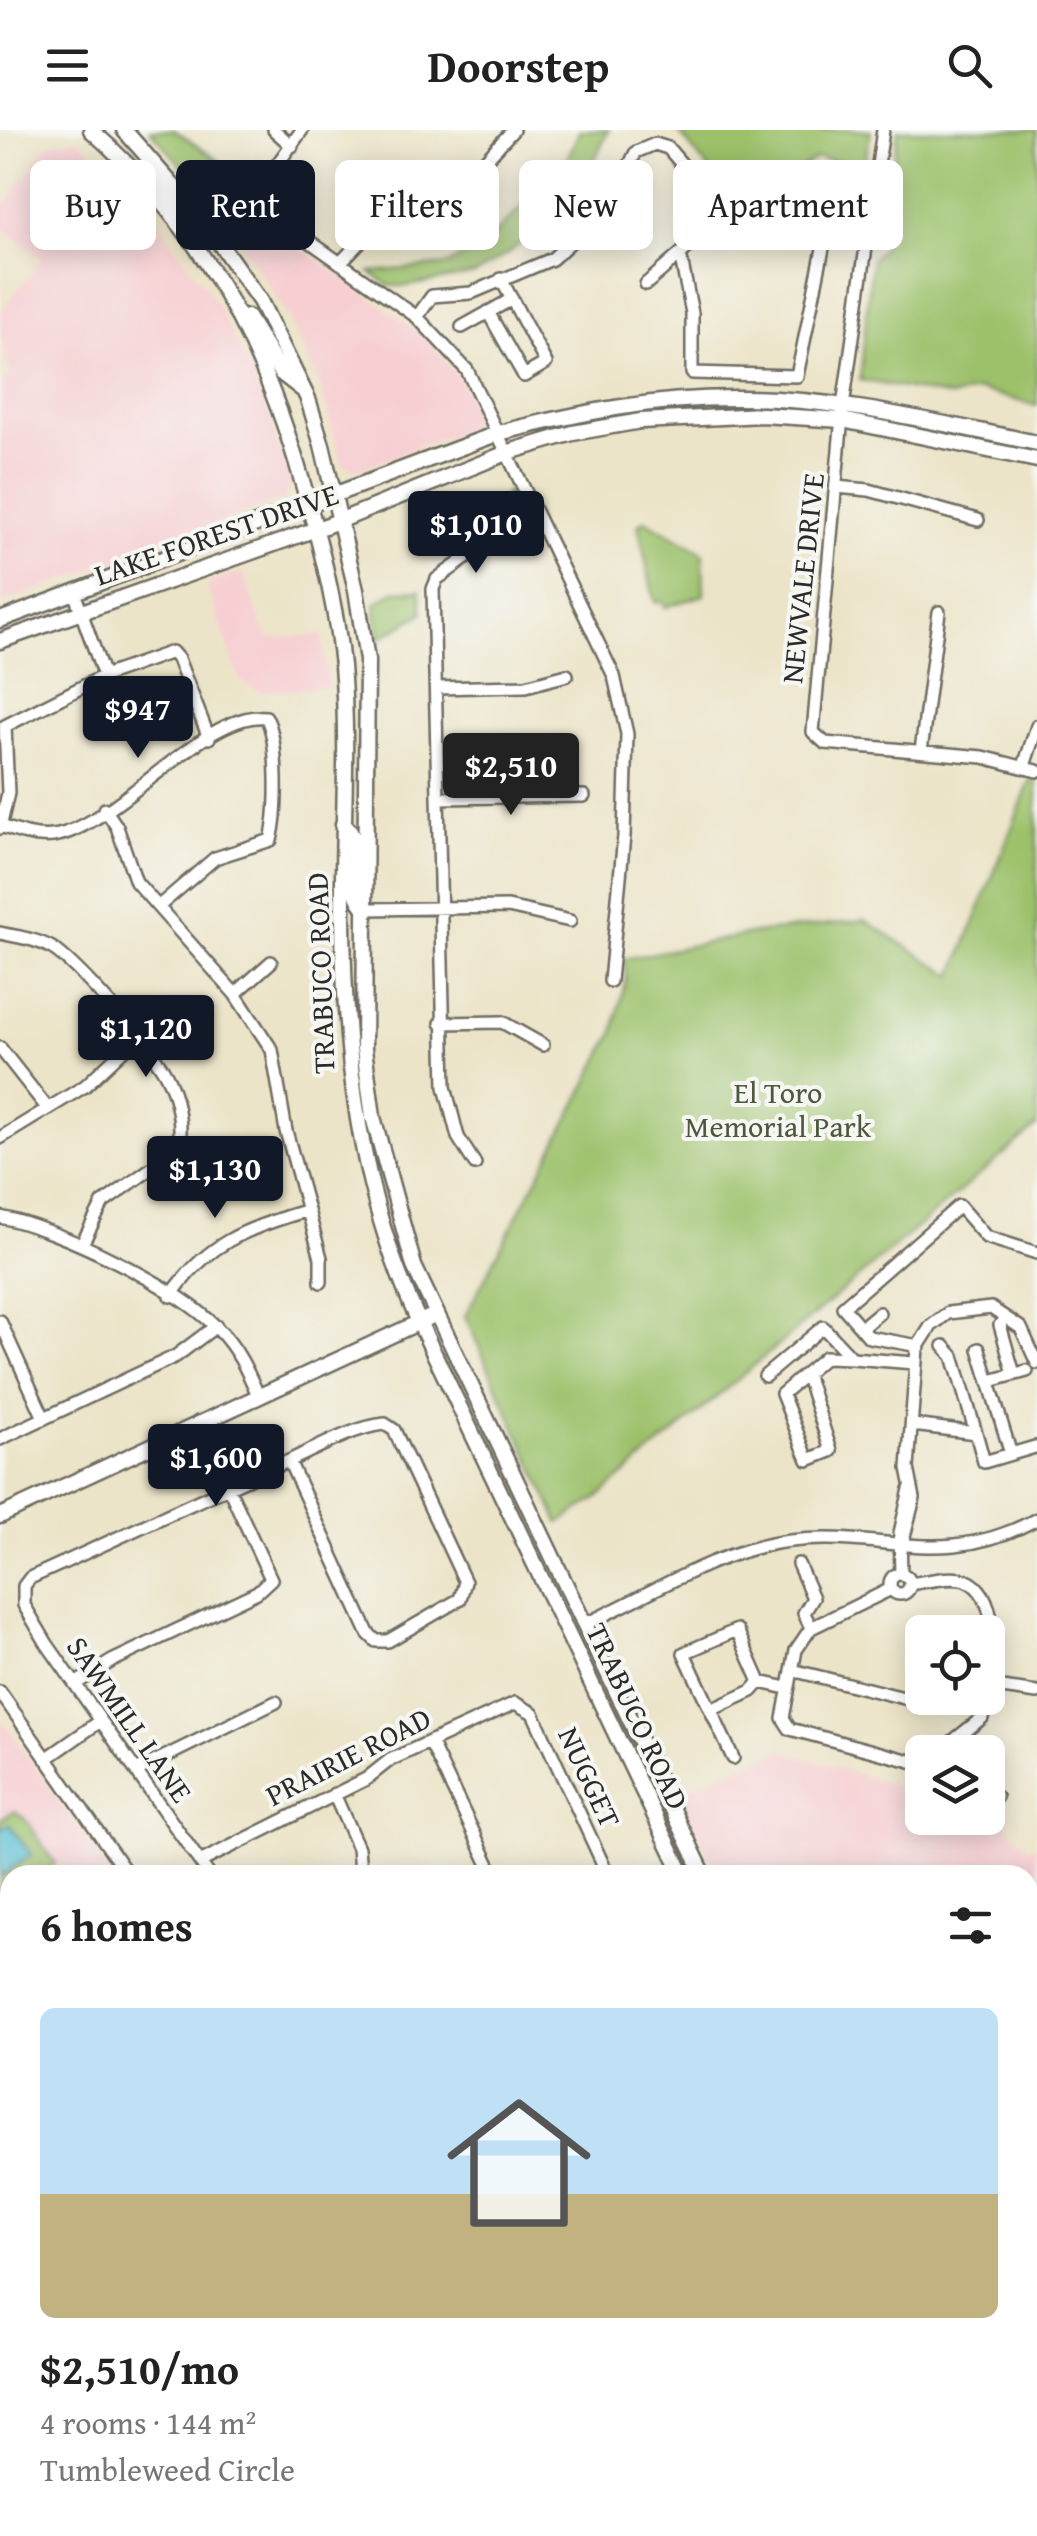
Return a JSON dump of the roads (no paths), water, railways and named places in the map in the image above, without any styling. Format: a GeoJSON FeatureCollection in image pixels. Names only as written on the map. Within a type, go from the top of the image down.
{"type":"FeatureCollection","features":[{"type":"Feature","properties":{"kind":"main road","name":"TRABUCO ROAD"},"geometry":{"type":"LineString","coordinates":[[90,130],[123,160]]}},
{"type":"Feature","properties":{"kind":"main road","name":"TRABUCO ROAD"},"geometry":{"type":"LineString","coordinates":[[124,130],[176,189]]}},
{"type":"Feature","properties":{"kind":"main road"},"geometry":{"type":"LineString","coordinates":[[156,180],[176,202]]}},
{"type":"Feature","properties":{"kind":"main road","name":"TRABUCO ROAD"},"geometry":{"type":"LineString","coordinates":[[156,196],[204,255],[239,311],[284,414],[316,528],[342,666],[346,1020],[356,1127],[397,1276],[678,1865]]}},
{"type":"Feature","properties":{"kind":"main road","name":"TRABUCO ROAD"},"geometry":{"type":"LineString","coordinates":[[226,250],[260,300],[304,390],[332,494],[367,660],[364,1049],[373,1117],[414,1266],[699,1865]]}},
{"type":"Feature","properties":{"kind":"main road"},"geometry":{"type":"LineString","coordinates":[[204,255],[215,261],[242,302],[260,300]]}},
{"type":"Feature","properties":{"kind":"main road"},"geometry":{"type":"LineString","coordinates":[[239,311],[258,330],[281,373],[304,390]]}},
{"type":"Feature","properties":{"kind":"main road","name":"LAKE FOREST DRIVE"},"geometry":{"type":"LineString","coordinates":[[0,620],[499,432],[580,412],[663,400],[764,398],[1037,443]]}},
{"type":"Feature","properties":{"kind":"main road","name":"LAKE FOREST DRIVE"},"geometry":{"type":"LineString","coordinates":[[0,641],[338,521],[509,452],[573,433],[640,421],[842,413],[1037,460]]}},
{"type":"Feature","properties":{"kind":"main road"},"geometry":{"type":"LineString","coordinates":[[343,824],[354,838],[355,894],[367,909]]}},
{"type":"Feature","properties":{"kind":"main road"},"geometry":{"type":"LineString","coordinates":[[0,1516],[437,1314]]}},
{"type":"Feature","properties":{"kind":"main road"},"geometry":{"type":"LineString","coordinates":[[468,1424],[482,1431],[501,1466],[515,1476]]}},
{"type":"Feature","properties":{"kind":"main road"},"geometry":{"type":"LineString","coordinates":[[534,1561],[546,1566],[570,1611],[585,1624],[582,1633],[592,1683]]}},
{"type":"Feature","properties":{"kind":"main road"},"geometry":{"type":"LineString","coordinates":[[642,1790],[655,1797],[688,1865]]}},
{"type":"Feature","properties":{"kind":"street"},"geometry":{"type":"LineString","coordinates":[[274,130],[292,146]]}},
{"type":"Feature","properties":{"kind":"street"},"geometry":{"type":"LineString","coordinates":[[281,160],[302,130]]}},
{"type":"Feature","properties":{"kind":"street"},"geometry":{"type":"LineString","coordinates":[[340,263],[375,226],[457,191],[513,130]]}},
{"type":"Feature","properties":{"kind":"street","name":"NEWVALE DRIVE"},"geometry":{"type":"LineString","coordinates":[[878,160],[883,130]]}},
{"type":"Feature","properties":{"kind":"street"},"geometry":{"type":"LineString","coordinates":[[417,317],[432,296],[471,293],[552,259],[608,207],[636,152],[656,144],[668,148],[678,160]]}},
{"type":"Feature","properties":{"kind":"street"},"geometry":{"type":"LineString","coordinates":[[315,245],[417,317],[467,370],[614,676],[627,734],[624,836],[610,981]]}},
{"type":"Feature","properties":{"kind":"street"},"geometry":{"type":"LineString","coordinates":[[646,284],[684,250]]}},
{"type":"Feature","properties":{"kind":"street"},"geometry":{"type":"LineString","coordinates":[[680,254],[692,312],[692,373],[798,376],[823,250]]}},
{"type":"Feature","properties":{"kind":"street","name":"NEWVALE DRIVE"},"geometry":{"type":"LineString","coordinates":[[863,250],[842,413],[812,723],[817,740],[921,752]]}},
{"type":"Feature","properties":{"kind":"street"},"geometry":{"type":"LineString","coordinates":[[488,312],[524,376],[546,363],[501,279]]}},
{"type":"Feature","properties":{"kind":"street"},"geometry":{"type":"LineString","coordinates":[[462,327],[512,299]]}},
{"type":"Feature","properties":{"kind":"street"},"geometry":{"type":"LineString","coordinates":[[836,487],[869,490],[978,520]]}},
{"type":"Feature","properties":{"kind":"street"},"geometry":{"type":"LineString","coordinates":[[475,1164],[458,1137],[445,1087],[438,908],[434,590],[437,579],[487,543]]}},
{"type":"Feature","properties":{"kind":"street"},"geometry":{"type":"LineString","coordinates":[[74,592],[104,676]]}},
{"type":"Feature","properties":{"kind":"street"},"geometry":{"type":"LineString","coordinates":[[938,612],[921,752],[1037,771]]}},
{"type":"Feature","properties":{"kind":"street"},"geometry":{"type":"LineString","coordinates":[[158,907],[215,858],[271,840],[275,784],[272,732],[266,717],[248,718],[209,738],[73,830],[50,836],[0,828],[8,793],[5,726],[10,720],[104,676],[172,652],[209,738]]}},
{"type":"Feature","properties":{"kind":"street"},"geometry":{"type":"LineString","coordinates":[[436,688],[526,686],[567,675]]}},
{"type":"Feature","properties":{"kind":"street"},"geometry":{"type":"LineString","coordinates":[[1024,766],[1037,726]]}},
{"type":"Feature","properties":{"kind":"street"},"geometry":{"type":"LineString","coordinates":[[438,798],[584,796]]}},
{"type":"Feature","properties":{"kind":"street"},"geometry":{"type":"LineString","coordinates":[[105,809],[117,827],[130,871],[235,994],[272,1050],[305,1211],[320,1258],[322,1282]]}},
{"type":"Feature","properties":{"kind":"street"},"geometry":{"type":"LineString","coordinates":[[367,909],[508,908],[570,921]]}},
{"type":"Feature","properties":{"kind":"street"},"geometry":{"type":"LineString","coordinates":[[0,933],[56,951],[169,1080],[180,1144],[103,1203],[82,1244]]}},
{"type":"Feature","properties":{"kind":"street"},"geometry":{"type":"LineString","coordinates":[[235,994],[271,962]]}},
{"type":"Feature","properties":{"kind":"street"},"geometry":{"type":"LineString","coordinates":[[441,1023],[502,1022],[544,1045]]}},
{"type":"Feature","properties":{"kind":"street"},"geometry":{"type":"LineString","coordinates":[[0,1138],[85,1086],[136,1038]]}},
{"type":"Feature","properties":{"kind":"street"},"geometry":{"type":"LineString","coordinates":[[0,1048],[48,1108]]}},
{"type":"Feature","properties":{"kind":"street"},"geometry":{"type":"LineString","coordinates":[[918,1346],[870,1337],[843,1308],[960,1206],[986,1237],[1037,1253]]}},
{"type":"Feature","properties":{"kind":"street"},"geometry":{"type":"LineString","coordinates":[[171,1296],[201,1257],[224,1240],[305,1211]]}},
{"type":"Feature","properties":{"kind":"street"},"geometry":{"type":"LineString","coordinates":[[0,1217],[82,1244],[216,1326],[236,1350],[258,1395]]}},
{"type":"Feature","properties":{"kind":"street"},"geometry":{"type":"LineString","coordinates":[[905,1759],[790,1729],[782,1709],[800,1640],[811,1628],[891,1590],[905,1593],[902,1548],[910,1489],[914,1363],[918,1346],[948,1313],[992,1308],[1022,1328],[1026,1369]]}},
{"type":"Feature","properties":{"kind":"street"},"geometry":{"type":"LineString","coordinates":[[861,1328],[879,1313]]}},
{"type":"Feature","properties":{"kind":"street"},"geometry":{"type":"LineString","coordinates":[[0,1321],[44,1418]]}},
{"type":"Feature","properties":{"kind":"street"},"geometry":{"type":"LineString","coordinates":[[1000,1325],[1026,1369]]}},
{"type":"Feature","properties":{"kind":"street"},"geometry":{"type":"LineString","coordinates":[[0,1439],[176,1356],[216,1326]]}},
{"type":"Feature","properties":{"kind":"street"},"geometry":{"type":"LineString","coordinates":[[765,1376],[824,1327],[852,1358]]}},
{"type":"Feature","properties":{"kind":"street"},"geometry":{"type":"LineString","coordinates":[[944,1346],[953,1356],[984,1462],[1035,1447]]}},
{"type":"Feature","properties":{"kind":"street"},"geometry":{"type":"LineString","coordinates":[[979,1349],[1012,1454]]}},
{"type":"Feature","properties":{"kind":"street"},"geometry":{"type":"LineString","coordinates":[[806,1374],[832,1451],[808,1460],[782,1394],[826,1357],[914,1363]]}},
{"type":"Feature","properties":{"kind":"street"},"geometry":{"type":"LineString","coordinates":[[990,1381],[1026,1369]]}},
{"type":"Feature","properties":{"kind":"street"},"geometry":{"type":"LineString","coordinates":[[75,1684],[137,1648],[257,1592],[271,1579],[198,1422]]}},
{"type":"Feature","properties":{"kind":"street"},"geometry":{"type":"LineString","coordinates":[[229,1486],[289,1460],[375,1425],[385,1424],[394,1430],[465,1582],[460,1599],[388,1641],[376,1640],[368,1633],[289,1460]]}},
{"type":"Feature","properties":{"kind":"street"},"geometry":{"type":"LineString","coordinates":[[913,1425],[976,1433]]}},
{"type":"Feature","properties":{"kind":"street","name":"SAWMILL LANE"},"geometry":{"type":"LineString","coordinates":[[202,1865],[99,1722],[24,1605],[24,1586],[30,1578],[229,1486]]}},
{"type":"Feature","properties":{"kind":"street"},"geometry":{"type":"LineString","coordinates":[[585,1624],[736,1554],[776,1543],[808,1540],[902,1548],[968,1546],[1036,1525]]}},
{"type":"Feature","properties":{"kind":"street"},"geometry":{"type":"LineString","coordinates":[[798,1564],[813,1598],[804,1613],[811,1628]]}},
{"type":"Feature","properties":{"kind":"street"},"geometry":{"type":"LineString","coordinates":[[906,1579],[960,1579],[974,1588],[989,1615]]}},
{"type":"Feature","properties":{"kind":"street"},"geometry":{"type":"LineString","coordinates":[[734,1758],[684,1653],[736,1630],[760,1682]]}},
{"type":"Feature","properties":{"kind":"street"},"geometry":{"type":"LineString","coordinates":[[792,1670],[905,1698]]}},
{"type":"Feature","properties":{"kind":"street"},"geometry":{"type":"LineString","coordinates":[[760,1682],[787,1688]]}},
{"type":"Feature","properties":{"kind":"street"},"geometry":{"type":"LineString","coordinates":[[711,1710],[752,1691],[760,1682]]}},
{"type":"Feature","properties":{"kind":"street"},"geometry":{"type":"LineString","coordinates":[[1005,1688],[1037,1693]]}},
{"type":"Feature","properties":{"kind":"street"},"geometry":{"type":"LineString","coordinates":[[0,1692],[121,1865]]}},
{"type":"Feature","properties":{"kind":"street"},"geometry":{"type":"LineString","coordinates":[[136,1771],[276,1702]]}},
{"type":"Feature","properties":{"kind":"street","name":"PRAIRIE ROAD"},"geometry":{"type":"LineString","coordinates":[[200,1862],[430,1742],[508,1705],[522,1703]]}},
{"type":"Feature","properties":{"kind":"street","name":"NUGGET"},"geometry":{"type":"LineString","coordinates":[[522,1703],[533,1713],[603,1865]]}},
{"type":"Feature","properties":{"kind":"street"},"geometry":{"type":"LineString","coordinates":[[960,1735],[983,1715]]}},
{"type":"Feature","properties":{"kind":"street"},"geometry":{"type":"LineString","coordinates":[[46,1759],[99,1722]]}},
{"type":"Feature","properties":{"kind":"street"},"geometry":{"type":"LineString","coordinates":[[430,1742],[489,1865]]}},
{"type":"Feature","properties":{"kind":"street"},"geometry":{"type":"LineString","coordinates":[[334,1794],[358,1848],[360,1865]]}},
{"type":"Feature","properties":{"kind":"water"},"geometry":{"type":"Polygon","coordinates":[[[9,1824],[31,1855],[17,1865],[0,1865],[0,1830],[9,1824]]]}},
{"type":"Feature","properties":{"kind":"park label","name":"El Toro Memorial Park"},"geometry":{"type":"Point","coordinates":[778,1109]}}]}
